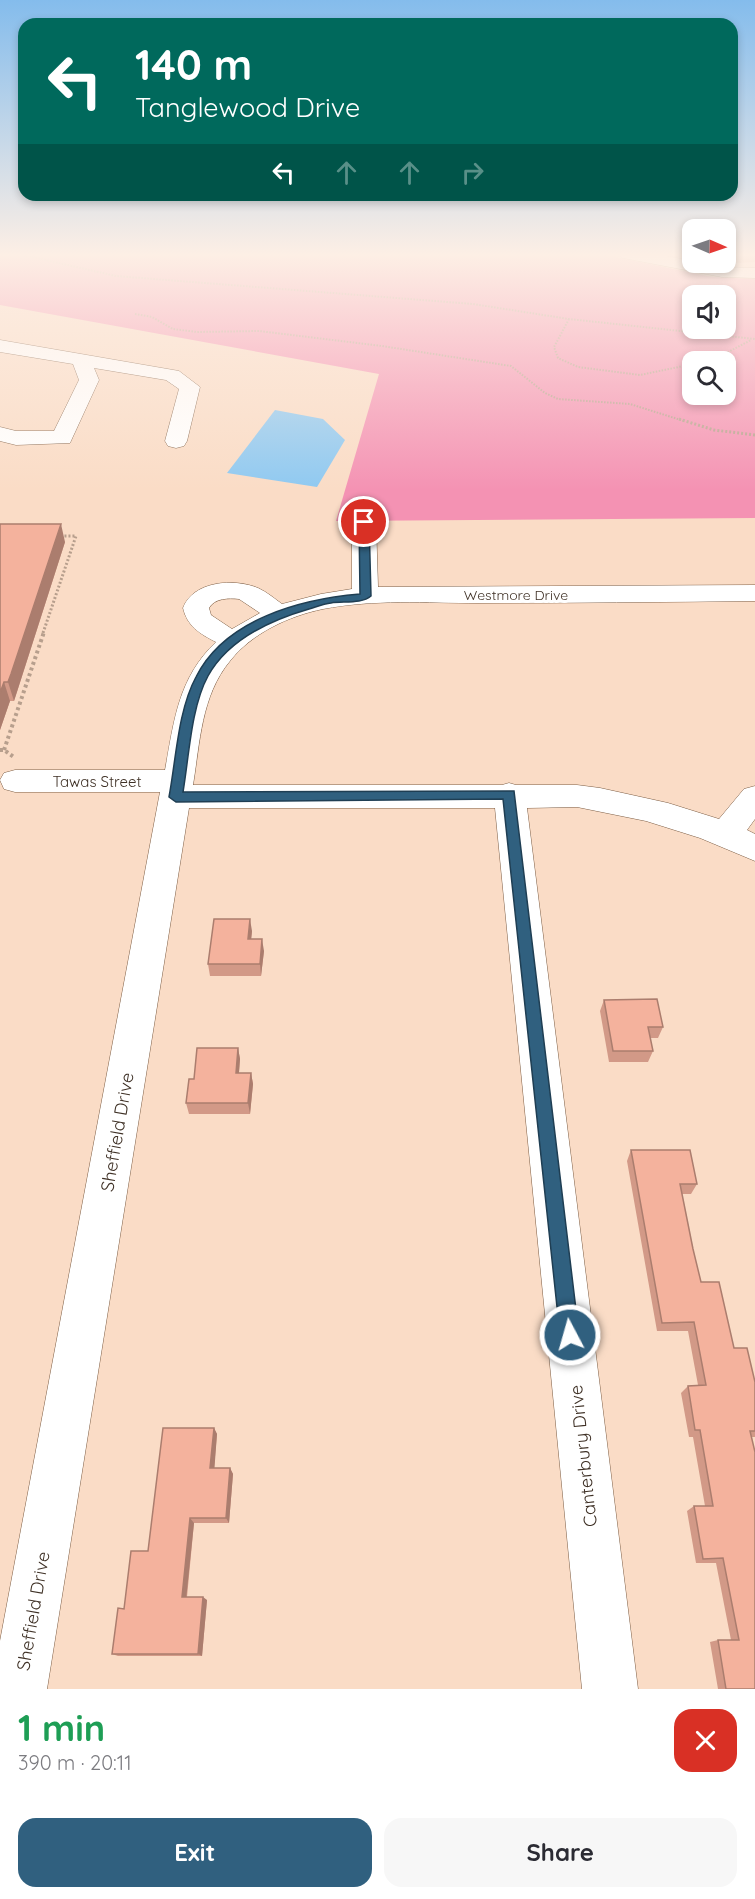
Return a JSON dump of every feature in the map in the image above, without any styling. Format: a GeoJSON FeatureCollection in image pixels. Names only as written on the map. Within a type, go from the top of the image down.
{"type":"FeatureCollection","features":[{"type":"Feature","properties":{"kind":"street"},"geometry":{"type":"LineString","coordinates":[[0,346],[172,375],[190,387],[176,441]]}},
{"type":"Feature","properties":{"kind":"street"},"geometry":{"type":"LineString","coordinates":[[0,434],[16,438],[62,438],[89,380],[82,361]]}},
{"type":"Feature","properties":{"kind":"street"},"geometry":{"type":"LineString","coordinates":[[364,522],[365,596]]}},
{"type":"Feature","properties":{"kind":"street","name":"Westmore Drive"},"geometry":{"type":"LineString","coordinates":[[279,614],[328,600],[365,596],[755,593]]}},
{"type":"Feature","properties":{"kind":"street","name":"Sheffield Drive"},"geometry":{"type":"LineString","coordinates":[[19,1689],[192,702],[201,677],[223,648],[279,614]]}},
{"type":"Feature","properties":{"kind":"street","name":"Tawas Street"},"geometry":{"type":"LineString","coordinates":[[16,771],[177,789],[577,796],[626,803],[670,814],[725,834],[755,848]]}},
{"type":"Feature","properties":{"kind":"street","name":"Canterbury Drive"},"geometry":{"type":"LineString","coordinates":[[509,794],[610,1689]]}},
{"type":"Feature","properties":{"kind":"street"},"geometry":{"type":"LineString","coordinates":[[725,834],[755,797]]}},
{"type":"Feature","properties":{"kind":"path"},"geometry":{"type":"LineString","coordinates":[[266,332],[382,346],[511,366],[545,393],[558,399],[630,404],[714,430],[755,435]]}},
{"type":"Feature","properties":{"kind":"path"},"geometry":{"type":"LineString","coordinates":[[562,332],[554,347],[558,358],[578,366],[640,375],[682,366]]}},
{"type":"Feature","properties":{"kind":"path"},"geometry":{"type":"LineString","coordinates":[[688,332],[754,339]]}},
{"type":"Feature","properties":{"kind":"path"},"geometry":{"type":"LineString","coordinates":[[731,351],[754,339]]}},
{"type":"Feature","properties":{"kind":"path"},"geometry":{"type":"LineString","coordinates":[[16,771],[2,750],[76,536],[54,536]]}},
{"type":"Feature","properties":{"kind":"shaded area"},"geometry":{"type":"Polygon","coordinates":[[[147,332],[682,332],[682,339],[736,339],[736,332],[755,332],[755,518],[336,521],[379,374],[147,332]]]}},
{"type":"Feature","properties":{"kind":"water"},"geometry":{"type":"Polygon","coordinates":[[[275,410],[323,419],[345,440],[317,487],[227,473],[275,410]]]}},
{"type":"Feature","properties":{"kind":"building"},"geometry":{"type":"Polygon","coordinates":[[[0,524],[61,524],[11,674],[8,682],[4,682],[0,693],[0,524]]]}},
{"type":"Feature","properties":{"kind":"building"},"geometry":{"type":"Polygon","coordinates":[[[214,919],[250,919],[248,939],[262,939],[260,964],[208,964],[214,919]]]}},
{"type":"Feature","properties":{"kind":"building"},"geometry":{"type":"Polygon","coordinates":[[[657,999],[663,1027],[648,1027],[653,1051],[613,1051],[604,1000],[657,999]]]}},
{"type":"Feature","properties":{"kind":"building"},"geometry":{"type":"Polygon","coordinates":[[[197,1048],[238,1048],[236,1073],[251,1073],[248,1103],[186,1103],[189,1079],[194,1079],[197,1048]]]}},
{"type":"Feature","properties":{"kind":"building"},"geometry":{"type":"Polygon","coordinates":[[[631,1150],[690,1150],[697,1184],[680,1184],[701,1282],[719,1282],[734,1348],[747,1348],[755,1382],[755,1431],[750,1431],[755,1452],[755,1689],[726,1689],[718,1640],[739,1640],[723,1558],[703,1559],[694,1506],[713,1506],[700,1430],[695,1430],[688,1386],[706,1385],[694,1322],[662,1323],[631,1150]]]}},
{"type":"Feature","properties":{"kind":"building"},"geometry":{"type":"Polygon","coordinates":[[[163,1428],[214,1428],[210,1468],[230,1468],[226,1518],[190,1518],[182,1597],[203,1597],[198,1654],[112,1654],[118,1608],[124,1609],[131,1551],[148,1551],[163,1428]]]}},
{"type":"Feature","properties":{"kind":"route"},"geometry":{"type":"LineString","coordinates":[[364,522],[365,596],[328,600],[279,614],[233,640],[211,662],[201,677],[192,702],[176,797],[509,794],[570,1335]]}}]}
